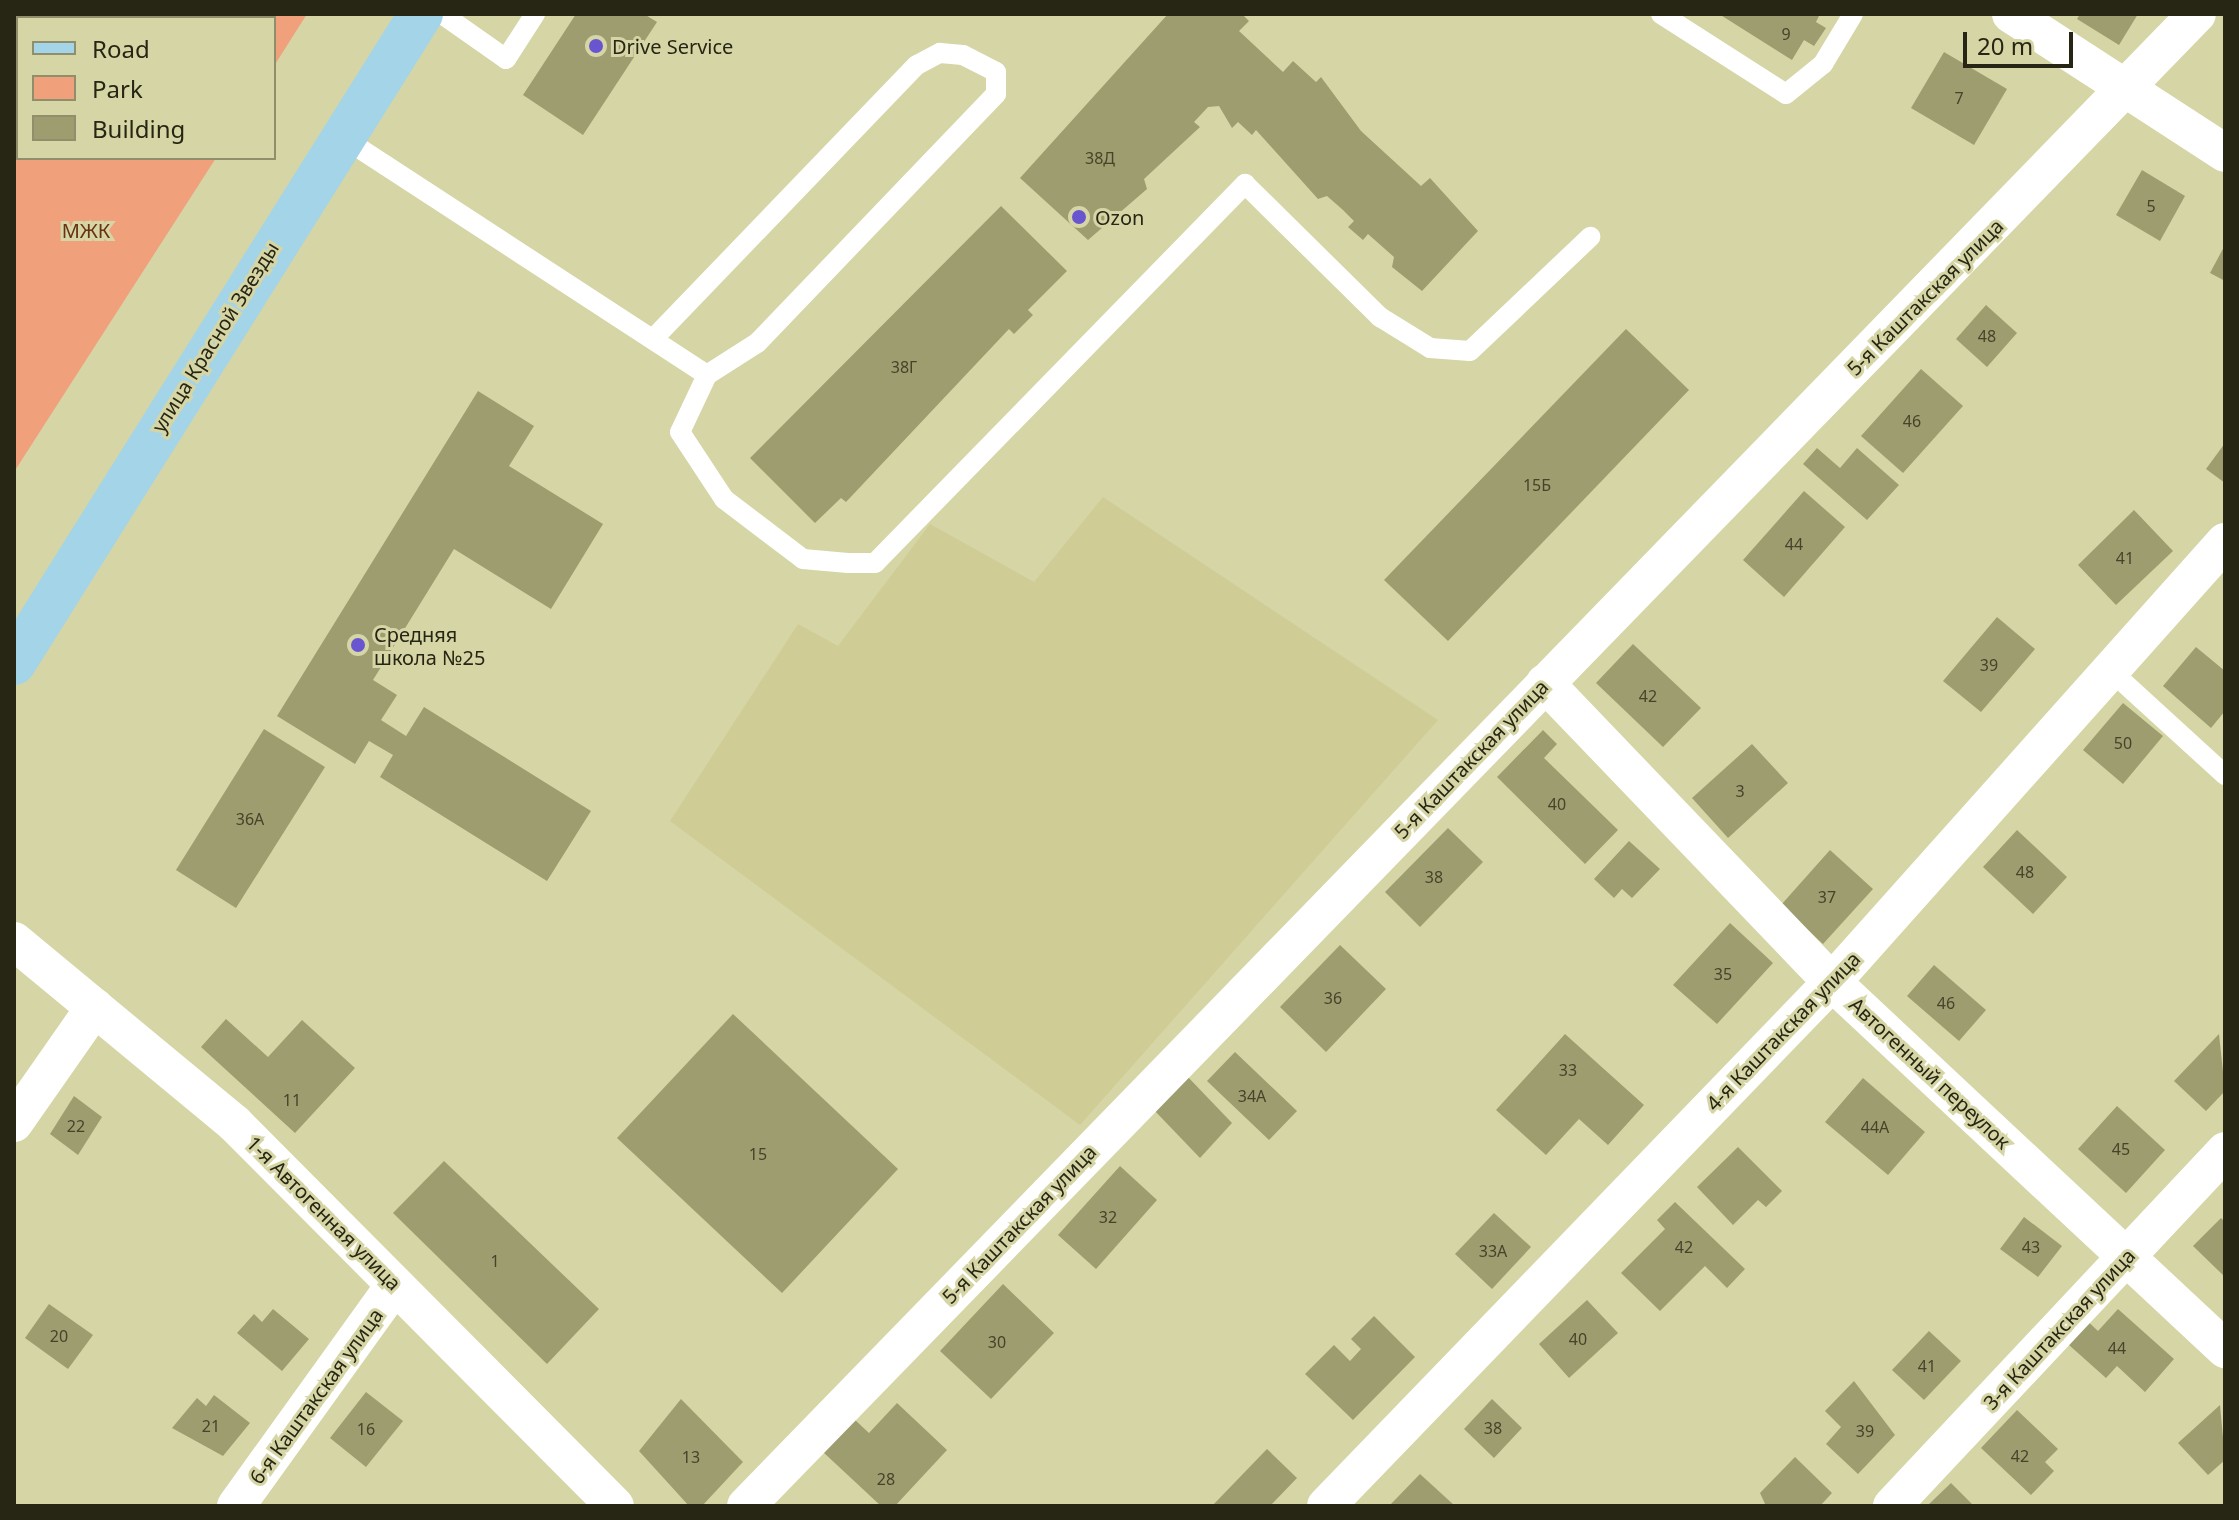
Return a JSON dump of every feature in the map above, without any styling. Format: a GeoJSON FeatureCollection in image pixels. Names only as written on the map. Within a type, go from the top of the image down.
{"type":"FeatureCollection","features":[{"type":"Feature","properties":{"kind":"main road","name":"улица Красной Звезды"},"geometry":{"type":"LineString","coordinates":[[14,663],[421,14]]}},
{"type":"Feature","properties":{"kind":"street"},"geometry":{"type":"LineString","coordinates":[[2011,14],[2225,153]]}},
{"type":"Feature","properties":{"kind":"street","name":"5-я Каштакская улица"},"geometry":{"type":"LineString","coordinates":[[746,1506],[1545,683],[2129,89],[2197,14]]}},
{"type":"Feature","properties":{"kind":"street","name":"4-я Каштакская улица"},"geometry":{"type":"LineString","coordinates":[[1326,1506],[1832,982],[2225,542]]}},
{"type":"Feature","properties":{"kind":"street","name":"Автогенный переулок"},"geometry":{"type":"LineString","coordinates":[[1545,683],[1832,982],[2225,1349]]}},
{"type":"Feature","properties":{"kind":"street","name":"1-я Автогенная улица"},"geometry":{"type":"LineString","coordinates":[[14,941],[234,1123],[615,1506]]}},
{"type":"Feature","properties":{"kind":"street"},"geometry":{"type":"LineString","coordinates":[[14,1123],[95,1007]]}},
{"type":"Feature","properties":{"kind":"street","name":"3-я Каштакская улица"},"geometry":{"type":"LineString","coordinates":[[1892,1506],[2225,1151]]}},
{"type":"Feature","properties":{"kind":"street","name":"6-я Каштакская улица"},"geometry":{"type":"LineString","coordinates":[[236,1506],[395,1285]]}},
{"type":"Feature","properties":{"kind":"lane"},"geometry":{"type":"LineString","coordinates":[[442,14],[506,59],[535,14]]}},
{"type":"Feature","properties":{"kind":"lane"},"geometry":{"type":"LineString","coordinates":[[1661,14],[1786,94],[1823,64],[1853,14]]}},
{"type":"Feature","properties":{"kind":"lane"},"geometry":{"type":"LineString","coordinates":[[653,339],[917,65],[940,53],[963,55],[996,72],[996,94],[757,343],[707,375],[680,432],[724,499],[803,559],[875,563],[1245,184],[1380,317],[1430,348],[1470,351],[1590,237]]}},
{"type":"Feature","properties":{"kind":"lane"},"geometry":{"type":"LineString","coordinates":[[342,137],[707,375]]}},
{"type":"Feature","properties":{"kind":"lane"},"geometry":{"type":"LineString","coordinates":[[2110,670],[2225,775]]}},
{"type":"Feature","properties":{"kind":"shaded area"},"geometry":{"type":"Polygon","coordinates":[[[1103,497],[1438,720],[1080,1125],[670,821],[798,624],[838,646],[930,524],[1034,582],[1103,497]]]}},
{"type":"Feature","properties":{"kind":"green space","name":"МЖК"},"geometry":{"type":"Polygon","coordinates":[[[14,14],[307,14],[276,63],[276,16],[16,16],[16,160],[215,160],[14,472],[14,14]]]}},
{"type":"Feature","properties":{"kind":"building"},"geometry":{"type":"Polygon","coordinates":[[[576,14],[644,14],[657,22],[583,135],[523,95],[576,14]]]}},
{"type":"Feature","properties":{"kind":"building"},"geometry":{"type":"Polygon","coordinates":[[[1168,14],[1242,14],[1249,21],[1239,31],[1283,72],[1293,61],[1316,82],[1321,77],[1361,131],[1421,186],[1430,178],[1478,231],[1422,291],[1392,267],[1394,257],[1368,234],[1363,240],[1348,227],[1354,221],[1343,210],[1327,196],[1318,199],[1256,130],[1252,135],[1238,122],[1232,128],[1219,106],[1208,107],[1194,122],[1200,127],[1144,179],[1147,189],[1088,240],[1020,178],[1168,14]]]}},
{"type":"Feature","properties":{"kind":"building"},"geometry":{"type":"Polygon","coordinates":[[[1719,14],[1820,14],[1816,22],[1826,28],[1814,46],[1804,40],[1792,60],[1719,14]]]}},
{"type":"Feature","properties":{"kind":"building"},"geometry":{"type":"Polygon","coordinates":[[[2080,14],[2138,14],[2119,45],[2077,19],[2080,14]]]}},
{"type":"Feature","properties":{"kind":"building"},"geometry":{"type":"Polygon","coordinates":[[[1944,52],[2007,89],[1974,145],[1911,108],[1944,52]]]}},
{"type":"Feature","properties":{"kind":"building"},"geometry":{"type":"Polygon","coordinates":[[[2142,170],[2185,196],[2160,241],[2116,215],[2142,170]]]}},
{"type":"Feature","properties":{"kind":"building"},"geometry":{"type":"Polygon","coordinates":[[[1001,206],[1067,271],[1028,310],[1033,315],[1014,334],[1009,329],[846,502],[841,498],[815,523],[750,458],[1001,206]]]}},
{"type":"Feature","properties":{"kind":"building"},"geometry":{"type":"Polygon","coordinates":[[[2225,245],[2225,281],[2210,273],[2225,245]]]}},
{"type":"Feature","properties":{"kind":"building"},"geometry":{"type":"Polygon","coordinates":[[[1986,305],[2017,333],[1987,367],[1956,339],[1986,305]]]}},
{"type":"Feature","properties":{"kind":"building"},"geometry":{"type":"Polygon","coordinates":[[[1626,329],[1689,390],[1448,641],[1384,580],[1626,329]]]}},
{"type":"Feature","properties":{"kind":"building"},"geometry":{"type":"Polygon","coordinates":[[[1921,369],[1963,406],[1903,473],[1861,436],[1921,369]]]}},
{"type":"Feature","properties":{"kind":"building","name":"Средняя школа №25"},"geometry":{"type":"Polygon","coordinates":[[[478,391],[534,426],[509,466],[603,524],[551,609],[454,549],[373,680],[397,695],[381,720],[406,736],[424,707],[591,811],[547,881],[380,777],[393,755],[369,741],[355,764],[277,716],[478,391]]]}},
{"type":"Feature","properties":{"kind":"building"},"geometry":{"type":"Polygon","coordinates":[[[2225,443],[2225,483],[2206,469],[2225,443]]]}},
{"type":"Feature","properties":{"kind":"building"},"geometry":{"type":"Polygon","coordinates":[[[1817,448],[1840,468],[1857,448],[1899,485],[1867,520],[1803,464],[1817,448]]]}},
{"type":"Feature","properties":{"kind":"building"},"geometry":{"type":"Polygon","coordinates":[[[1804,491],[1845,527],[1784,597],[1743,560],[1804,491]]]}},
{"type":"Feature","properties":{"kind":"building"},"geometry":{"type":"Polygon","coordinates":[[[2134,510],[2173,551],[2116,605],[2078,565],[2134,510]]]}},
{"type":"Feature","properties":{"kind":"building"},"geometry":{"type":"Polygon","coordinates":[[[1997,617],[2035,649],[1981,712],[1943,681],[1997,617]]]}},
{"type":"Feature","properties":{"kind":"building"},"geometry":{"type":"Polygon","coordinates":[[[1633,644],[1701,708],[1663,747],[1596,683],[1633,644]]]}},
{"type":"Feature","properties":{"kind":"building"},"geometry":{"type":"Polygon","coordinates":[[[2196,647],[2225,671],[2225,711],[2211,728],[2163,686],[2196,647]]]}},
{"type":"Feature","properties":{"kind":"building"},"geometry":{"type":"Polygon","coordinates":[[[2123,703],[2163,736],[2123,784],[2083,750],[2123,703]]]}},
{"type":"Feature","properties":{"kind":"building"},"geometry":{"type":"Polygon","coordinates":[[[264,729],[325,767],[236,908],[176,870],[264,729]]]}},
{"type":"Feature","properties":{"kind":"building"},"geometry":{"type":"Polygon","coordinates":[[[1543,730],[1557,744],[1544,758],[1618,830],[1585,864],[1497,777],[1543,730]]]}},
{"type":"Feature","properties":{"kind":"building"},"geometry":{"type":"Polygon","coordinates":[[[1752,744],[1788,783],[1728,838],[1692,798],[1752,744]]]}},
{"type":"Feature","properties":{"kind":"building"},"geometry":{"type":"Polygon","coordinates":[[[1448,828],[1483,862],[1420,927],[1385,892],[1448,828]]]}},
{"type":"Feature","properties":{"kind":"building"},"geometry":{"type":"Polygon","coordinates":[[[2017,830],[2067,877],[2033,914],[1983,867],[2017,830]]]}},
{"type":"Feature","properties":{"kind":"building"},"geometry":{"type":"Polygon","coordinates":[[[1629,841],[1660,869],[1632,898],[1622,889],[1614,898],[1594,879],[1629,841]]]}},
{"type":"Feature","properties":{"kind":"building"},"geometry":{"type":"Polygon","coordinates":[[[1830,850],[1873,889],[1823,944],[1781,905],[1830,850]]]}},
{"type":"Feature","properties":{"kind":"building"},"geometry":{"type":"Polygon","coordinates":[[[1730,923],[1773,963],[1717,1024],[1673,985],[1730,923]]]}},
{"type":"Feature","properties":{"kind":"building"},"geometry":{"type":"Polygon","coordinates":[[[1340,945],[1386,989],[1326,1052],[1280,1007],[1340,945]]]}},
{"type":"Feature","properties":{"kind":"building"},"geometry":{"type":"Polygon","coordinates":[[[1934,965],[1986,1010],[1959,1041],[1907,996],[1934,965]]]}},
{"type":"Feature","properties":{"kind":"building"},"geometry":{"type":"Polygon","coordinates":[[[733,1014],[898,1169],[782,1293],[617,1138],[733,1014]]]}},
{"type":"Feature","properties":{"kind":"building"},"geometry":{"type":"Polygon","coordinates":[[[226,1019],[268,1057],[302,1020],[355,1068],[295,1133],[201,1047],[226,1019]]]}},
{"type":"Feature","properties":{"kind":"building"},"geometry":{"type":"Polygon","coordinates":[[[1565,1034],[1644,1105],[1608,1145],[1579,1119],[1546,1155],[1496,1110],[1565,1034]]]}},
{"type":"Feature","properties":{"kind":"building"},"geometry":{"type":"Polygon","coordinates":[[[2219,1034],[2225,1091],[2206,1111],[2174,1081],[2219,1034]]]}},
{"type":"Feature","properties":{"kind":"building"},"geometry":{"type":"Polygon","coordinates":[[[1235,1052],[1297,1111],[1269,1140],[1207,1081],[1235,1052]]]}},
{"type":"Feature","properties":{"kind":"building"},"geometry":{"type":"Polygon","coordinates":[[[1186,1075],[1232,1123],[1200,1158],[1154,1110],[1186,1075]]]}},
{"type":"Feature","properties":{"kind":"building"},"geometry":{"type":"Polygon","coordinates":[[[1863,1078],[1925,1132],[1888,1175],[1825,1122],[1863,1078]]]}},
{"type":"Feature","properties":{"kind":"building"},"geometry":{"type":"Polygon","coordinates":[[[74,1096],[102,1117],[78,1155],[50,1134],[74,1096]]]}},
{"type":"Feature","properties":{"kind":"building"},"geometry":{"type":"Polygon","coordinates":[[[2117,1106],[2165,1150],[2126,1193],[2078,1149],[2117,1106]]]}},
{"type":"Feature","properties":{"kind":"building"},"geometry":{"type":"Polygon","coordinates":[[[1738,1147],[1782,1191],[1766,1207],[1758,1200],[1733,1225],[1697,1187],[1738,1147]]]}},
{"type":"Feature","properties":{"kind":"building"},"geometry":{"type":"Polygon","coordinates":[[[444,1161],[599,1309],[547,1364],[393,1213],[444,1161]]]}},
{"type":"Feature","properties":{"kind":"building"},"geometry":{"type":"Polygon","coordinates":[[[1120,1166],[1157,1200],[1096,1269],[1058,1235],[1120,1166]]]}},
{"type":"Feature","properties":{"kind":"building"},"geometry":{"type":"Polygon","coordinates":[[[1675,1202],[1745,1269],[1727,1288],[1705,1266],[1660,1311],[1621,1273],[1665,1229],[1657,1220],[1675,1202]]]}},
{"type":"Feature","properties":{"kind":"building"},"geometry":{"type":"Polygon","coordinates":[[[1494,1213],[1531,1247],[1492,1289],[1455,1254],[1494,1213]]]}},
{"type":"Feature","properties":{"kind":"building"},"geometry":{"type":"Polygon","coordinates":[[[2024,1217],[2062,1246],[2038,1277],[2000,1249],[2024,1217]]]}},
{"type":"Feature","properties":{"kind":"building"},"geometry":{"type":"Polygon","coordinates":[[[2221,1218],[2225,1222],[2225,1277],[2193,1246],[2221,1218]]]}},
{"type":"Feature","properties":{"kind":"building"},"geometry":{"type":"Polygon","coordinates":[[[1003,1284],[1054,1333],[991,1399],[940,1351],[1003,1284]]]}},
{"type":"Feature","properties":{"kind":"building"},"geometry":{"type":"Polygon","coordinates":[[[1587,1300],[1618,1333],[1569,1378],[1539,1344],[1587,1300]]]}},
{"type":"Feature","properties":{"kind":"building"},"geometry":{"type":"Polygon","coordinates":[[[49,1304],[93,1335],[68,1369],[25,1338],[49,1304]]]}},
{"type":"Feature","properties":{"kind":"building"},"geometry":{"type":"Polygon","coordinates":[[[273,1309],[309,1339],[282,1371],[237,1333],[254,1314],[262,1322],[273,1309]]]}},
{"type":"Feature","properties":{"kind":"building"},"geometry":{"type":"Polygon","coordinates":[[[2118,1309],[2174,1359],[2145,1392],[2117,1366],[2106,1378],[2060,1337],[2081,1315],[2098,1331],[2118,1309]]]}},
{"type":"Feature","properties":{"kind":"building"},"geometry":{"type":"Polygon","coordinates":[[[1374,1316],[1415,1357],[1353,1420],[1305,1374],[1334,1345],[1350,1361],[1361,1349],[1351,1339],[1374,1316]]]}},
{"type":"Feature","properties":{"kind":"building"},"geometry":{"type":"Polygon","coordinates":[[[1929,1331],[1961,1361],[1924,1400],[1892,1370],[1929,1331]]]}},
{"type":"Feature","properties":{"kind":"building"},"geometry":{"type":"Polygon","coordinates":[[[1854,1381],[1895,1435],[1858,1474],[1826,1444],[1841,1427],[1825,1411],[1854,1381]]]}},
{"type":"Feature","properties":{"kind":"building"},"geometry":{"type":"Polygon","coordinates":[[[366,1392],[403,1421],[366,1467],[330,1438],[366,1392]]]}},
{"type":"Feature","properties":{"kind":"building"},"geometry":{"type":"Polygon","coordinates":[[[214,1395],[250,1423],[223,1456],[172,1428],[197,1398],[206,1406],[214,1395]]]}},
{"type":"Feature","properties":{"kind":"building"},"geometry":{"type":"Polygon","coordinates":[[[681,1399],[743,1462],[702,1506],[689,1506],[639,1451],[681,1399]]]}},
{"type":"Feature","properties":{"kind":"building"},"geometry":{"type":"Polygon","coordinates":[[[1492,1399],[1522,1428],[1494,1458],[1464,1429],[1492,1399]]]}},
{"type":"Feature","properties":{"kind":"building"},"geometry":{"type":"Polygon","coordinates":[[[897,1403],[947,1450],[895,1506],[881,1506],[823,1452],[854,1419],[869,1433],[897,1403]]]}},
{"type":"Feature","properties":{"kind":"building"},"geometry":{"type":"Polygon","coordinates":[[[2220,1405],[2225,1460],[2208,1475],[2178,1443],[2220,1405]]]}},
{"type":"Feature","properties":{"kind":"building"},"geometry":{"type":"Polygon","coordinates":[[[2017,1410],[2058,1449],[2045,1462],[2054,1471],[2031,1495],[1981,1448],[2017,1410]]]}},
{"type":"Feature","properties":{"kind":"building"},"geometry":{"type":"Polygon","coordinates":[[[1267,1449],[1297,1478],[1270,1506],[1212,1506],[1267,1449]]]}},
{"type":"Feature","properties":{"kind":"building"},"geometry":{"type":"Polygon","coordinates":[[[1795,1457],[1832,1493],[1820,1506],[1766,1506],[1760,1493],[1795,1457]]]}},
{"type":"Feature","properties":{"kind":"building"},"geometry":{"type":"Polygon","coordinates":[[[1420,1474],[1455,1506],[1389,1506],[1420,1474]]]}},
{"type":"Feature","properties":{"kind":"building"},"geometry":{"type":"Polygon","coordinates":[[[1951,1483],[1974,1506],[1927,1506],[1951,1483]]]}},
{"type":"Feature","properties":{"kind":"place","name":"Drive Service"},"geometry":{"type":"Point","coordinates":[596,46]}},
{"type":"Feature","properties":{"kind":"place","name":"Ozon"},"geometry":{"type":"Point","coordinates":[1079,217]}},
{"type":"Feature","properties":{"kind":"place","name":"Средняя школа №25"},"geometry":{"type":"Point","coordinates":[358,645]}}]}
